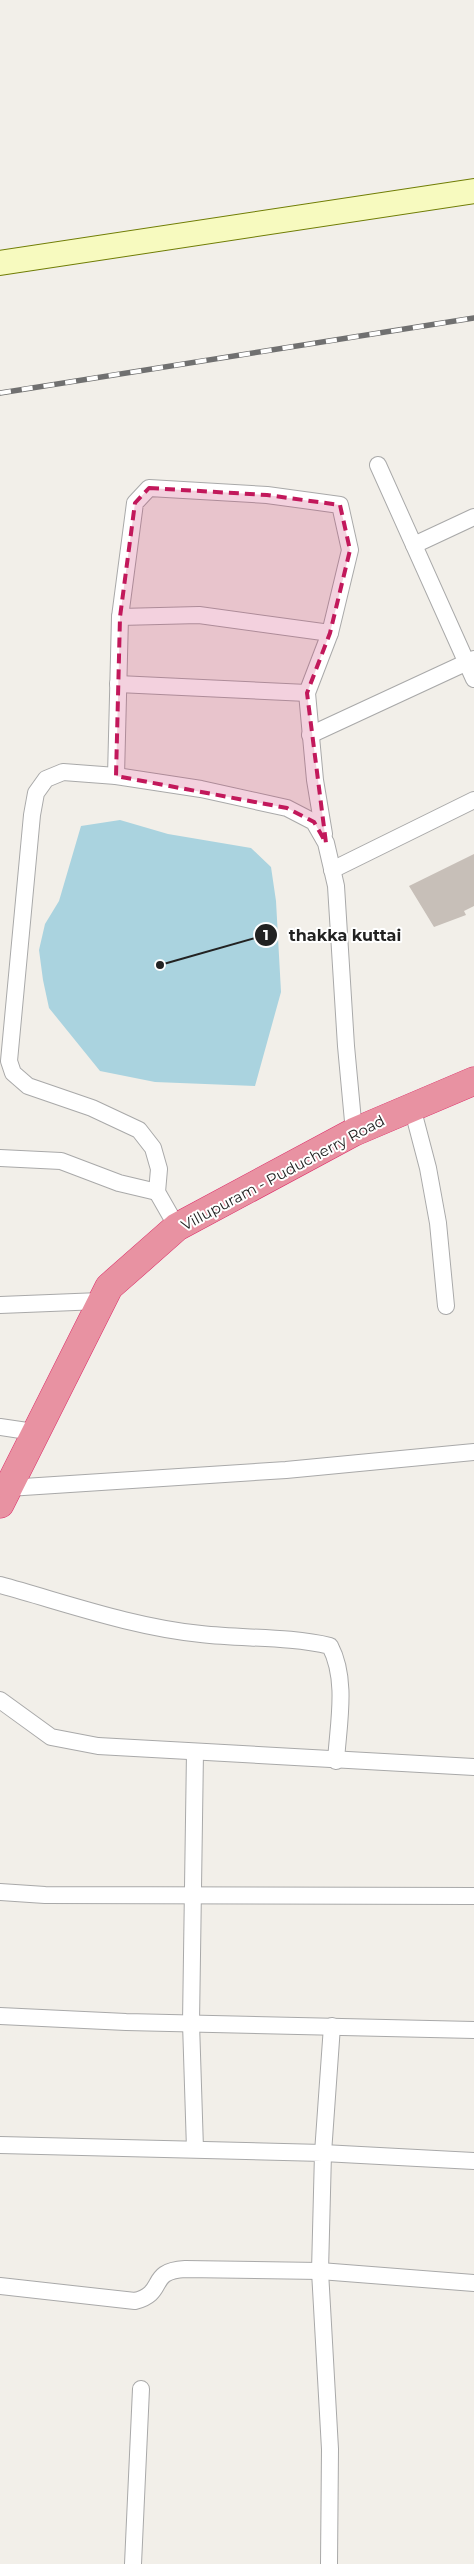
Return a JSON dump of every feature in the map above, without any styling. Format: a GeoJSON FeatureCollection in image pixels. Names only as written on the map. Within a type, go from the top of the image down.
{"type":"FeatureCollection","features":[{"type":"Feature","properties":{"kind":"highway","name":"Villupuram - Puducherry Road"},"geometry":{"type":"LineString","coordinates":[[4,1496],[34,1432],[100,1301],[109,1287],[177,1227],[354,1132],[474,1081]]}},
{"type":"Feature","properties":{"kind":"street"},"geometry":{"type":"LineString","coordinates":[[0,263],[474,191]]}},
{"type":"Feature","properties":{"kind":"street"},"geometry":{"type":"LineString","coordinates":[[378,465],[470,661],[474,679]]}},
{"type":"Feature","properties":{"kind":"street"},"geometry":{"type":"LineString","coordinates":[[116,776],[120,617],[135,503],[149,488],[267,495],[340,505],[350,550],[330,633],[307,693],[310,736],[326,843],[336,886],[346,1046],[354,1132]]}},
{"type":"Feature","properties":{"kind":"street"},"geometry":{"type":"LineString","coordinates":[[414,545],[474,517]]}},
{"type":"Feature","properties":{"kind":"street"},"geometry":{"type":"LineString","coordinates":[[120,617],[199,615],[330,633]]}},
{"type":"Feature","properties":{"kind":"street"},"geometry":{"type":"LineString","coordinates":[[310,736],[470,661]]}},
{"type":"Feature","properties":{"kind":"street"},"geometry":{"type":"LineString","coordinates":[[118,684],[307,693]]}},
{"type":"Feature","properties":{"kind":"street"},"geometry":{"type":"LineString","coordinates":[[177,1227],[157,1192],[159,1170],[153,1148],[139,1130],[92,1108],[28,1086],[12,1073],[9,1060],[26,866],[36,793],[46,779],[63,772],[116,776],[201,789],[287,808],[314,822],[326,843]]}},
{"type":"Feature","properties":{"kind":"street"},"geometry":{"type":"LineString","coordinates":[[332,870],[474,800]]}},
{"type":"Feature","properties":{"kind":"street"},"geometry":{"type":"LineString","coordinates":[[412,1107],[428,1168],[438,1223],[446,1306]]}},
{"type":"Feature","properties":{"kind":"street"},"geometry":{"type":"LineString","coordinates":[[0,1158],[62,1162],[120,1183],[157,1192]]}},
{"type":"Feature","properties":{"kind":"street"},"geometry":{"type":"LineString","coordinates":[[0,1305],[100,1301]]}},
{"type":"Feature","properties":{"kind":"street"},"geometry":{"type":"LineString","coordinates":[[0,1427],[34,1432]]}},
{"type":"Feature","properties":{"kind":"street"},"geometry":{"type":"LineString","coordinates":[[4,1496],[474,1452]]}},
{"type":"Feature","properties":{"kind":"street"},"geometry":{"type":"LineString","coordinates":[[0,1585],[147,1626],[201,1634],[307,1640],[330,1646],[336,1658],[340,1675],[336,1761]]}},
{"type":"Feature","properties":{"kind":"street"},"geometry":{"type":"LineString","coordinates":[[0,1700],[51,1737],[98,1746],[474,1768]]}},
{"type":"Feature","properties":{"kind":"street"},"geometry":{"type":"LineString","coordinates":[[195,1752],[192,2023],[195,2149]]}},
{"type":"Feature","properties":{"kind":"street"},"geometry":{"type":"LineString","coordinates":[[0,1892],[45,1895],[474,1896]]}},
{"type":"Feature","properties":{"kind":"street"},"geometry":{"type":"LineString","coordinates":[[0,2016],[474,2030]]}},
{"type":"Feature","properties":{"kind":"street"},"geometry":{"type":"LineString","coordinates":[[329,2564],[330,2449],[320,2272],[323,2153],[332,2026]]}},
{"type":"Feature","properties":{"kind":"street"},"geometry":{"type":"LineString","coordinates":[[0,2144],[323,2153],[474,2161]]}},
{"type":"Feature","properties":{"kind":"street"},"geometry":{"type":"LineString","coordinates":[[0,2286],[135,2301],[147,2298],[154,2293],[159,2278],[171,2270],[320,2272],[474,2283]]}},
{"type":"Feature","properties":{"kind":"street"},"geometry":{"type":"LineString","coordinates":[[133,2564],[141,2389]]}},
{"type":"Feature","properties":{"kind":"highlighted area"},"geometry":{"type":"Polygon","coordinates":[[[149,488],[267,495],[340,505],[350,550],[330,633],[307,693],[326,843],[314,822],[287,808],[116,776],[120,617],[135,503],[149,488]]]}},
{"type":"Feature","properties":{"kind":"water"},"geometry":{"type":"Polygon","coordinates":[[[120,820],[168,834],[251,848],[271,867],[276,901],[281,992],[255,1086],[155,1082],[100,1071],[49,1008],[39,950],[45,924],[59,901],[81,826],[120,820]]]}},
{"type":"Feature","properties":{"kind":"building"},"geometry":{"type":"Polygon","coordinates":[[[474,854],[474,906],[464,911],[466,915],[434,927],[409,886],[474,854]]]}},
{"type":"Feature","properties":{"kind":"railway"},"geometry":{"type":"LineString","coordinates":[[0,393],[474,318]]}},
{"type":"Feature","properties":{"kind":"place","name":"thakka kuttai"},"geometry":{"type":"Point","coordinates":[160,965]}}]}
